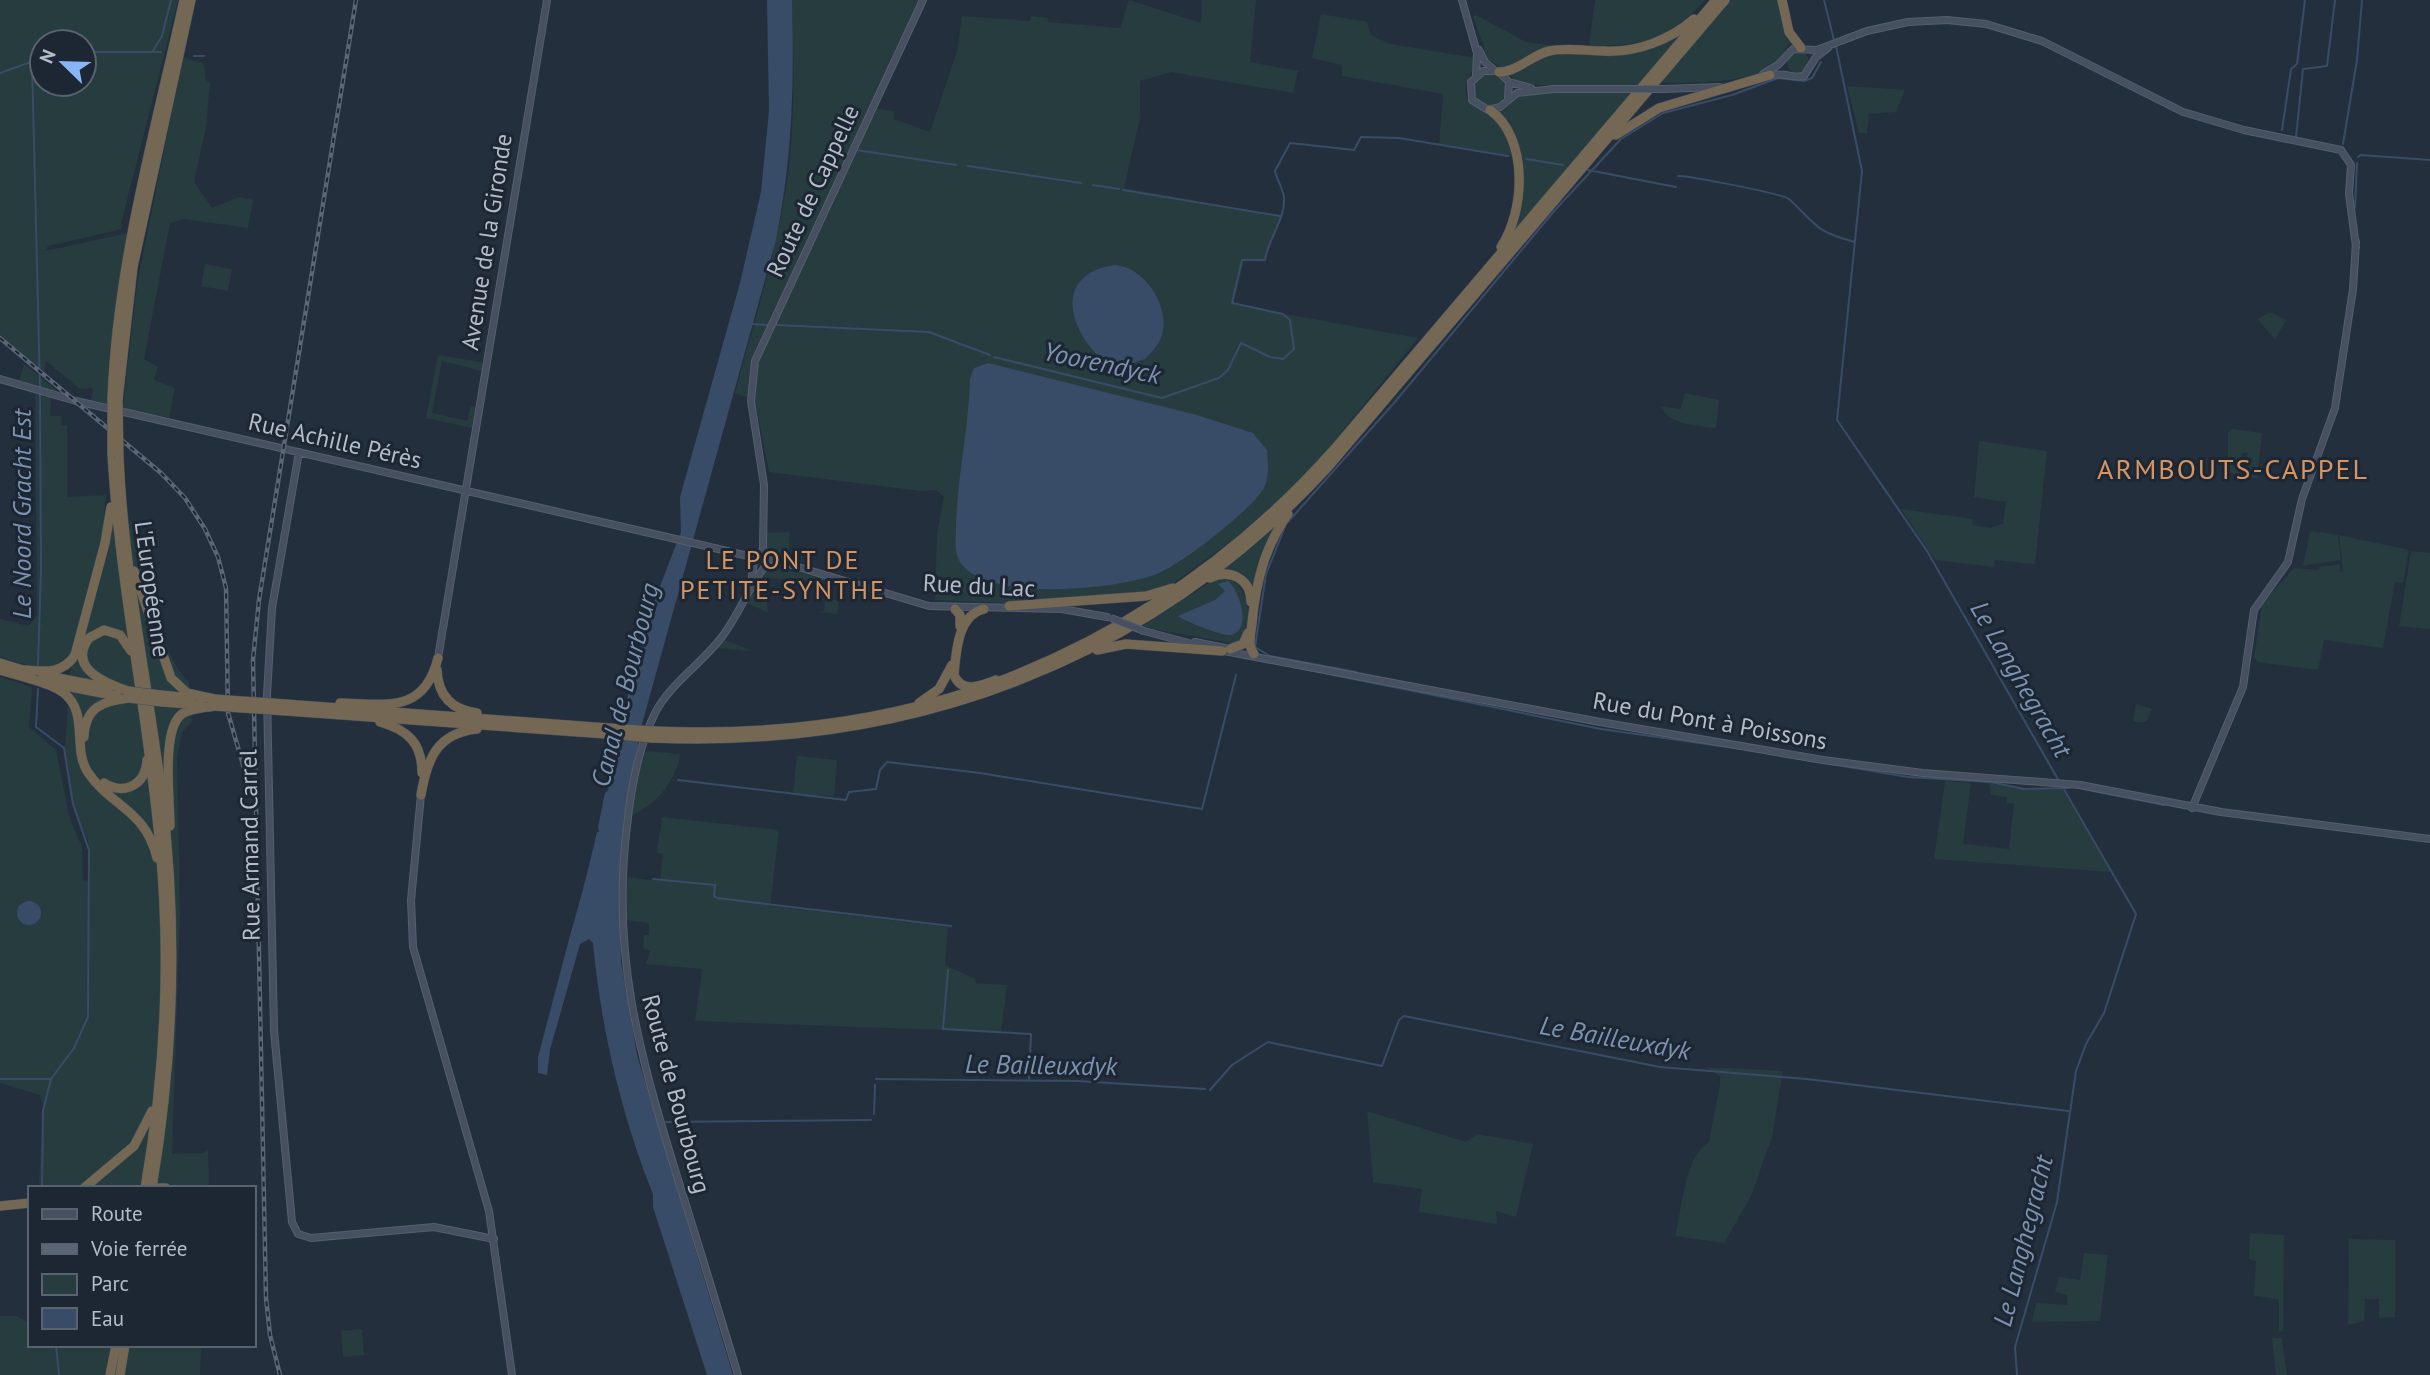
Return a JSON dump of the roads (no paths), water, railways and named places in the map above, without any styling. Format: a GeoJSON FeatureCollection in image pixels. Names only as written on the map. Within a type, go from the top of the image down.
{"type":"FeatureCollection","features":[{"type":"Feature","properties":{"kind":"highway","name":"L'Européenne"},"geometry":{"type":"LineString","coordinates":[[152,1186],[167,907],[148,741],[117,527],[115,399],[118,317],[184,0]]}},
{"type":"Feature","properties":{"kind":"highway","name":"L'Européenne"},"geometry":{"type":"LineString","coordinates":[[139,220],[191,0]]}},
{"type":"Feature","properties":{"kind":"highway"},"geometry":{"type":"LineString","coordinates":[[1497,71],[1508,71],[1552,50],[1613,52],[1648,45],[1684,27],[1714,0]]}},
{"type":"Feature","properties":{"kind":"highway"},"geometry":{"type":"LineString","coordinates":[[653,735],[769,731],[863,719],[956,696],[1039,666],[1130,620],[1216,561],[1308,479],[1714,0]]}},
{"type":"Feature","properties":{"kind":"highway"},"geometry":{"type":"LineString","coordinates":[[1254,654],[1250,648],[1256,589],[1266,552],[1285,517],[1725,0]]}},
{"type":"Feature","properties":{"kind":"highway"},"geometry":{"type":"LineString","coordinates":[[1782,0],[1788,28],[1803,49]]}},
{"type":"Feature","properties":{"kind":"highway"},"geometry":{"type":"LineString","coordinates":[[1572,181],[1616,135],[1645,114],[1770,75]]}},
{"type":"Feature","properties":{"kind":"highway"},"geometry":{"type":"LineString","coordinates":[[1461,301],[1504,243],[1518,205],[1519,180],[1515,155],[1500,121],[1490,110]]}},
{"type":"Feature","properties":{"kind":"highway","name":"L'Européenne"},"geometry":{"type":"LineString","coordinates":[[115,455],[161,789],[167,907],[171,1009],[163,1117],[152,1186]]}},
{"type":"Feature","properties":{"kind":"highway"},"geometry":{"type":"LineString","coordinates":[[25,674],[60,669],[71,661],[78,648],[108,526],[115,455]]}},
{"type":"Feature","properties":{"kind":"highway"},"geometry":{"type":"LineString","coordinates":[[1178,597],[1245,546],[1313,482]]}},
{"type":"Feature","properties":{"kind":"highway"},"geometry":{"type":"LineString","coordinates":[[122,506],[135,575],[170,676],[187,693],[214,703]]}},
{"type":"Feature","properties":{"kind":"highway"},"geometry":{"type":"LineString","coordinates":[[1009,606],[1155,595],[1175,587],[1216,561]]}},
{"type":"Feature","properties":{"kind":"highway"},"geometry":{"type":"LineString","coordinates":[[1062,662],[1121,633],[1220,574],[1233,575],[1244,582],[1251,597],[1247,638],[1242,645],[1229,651]]}},
{"type":"Feature","properties":{"kind":"highway"},"geometry":{"type":"LineString","coordinates":[[983,607],[971,613],[965,620],[954,672],[958,683],[975,687],[1039,666]]}},
{"type":"Feature","properties":{"kind":"highway"},"geometry":{"type":"LineString","coordinates":[[955,609],[960,615],[960,626]]}},
{"type":"Feature","properties":{"kind":"highway"},"geometry":{"type":"LineString","coordinates":[[863,719],[918,703],[937,692],[950,670],[963,617],[972,609]]}},
{"type":"Feature","properties":{"kind":"highway"},"geometry":{"type":"LineString","coordinates":[[128,695],[100,681],[85,666],[84,646],[95,633],[110,631],[126,641],[139,686]]}},
{"type":"Feature","properties":{"kind":"highway"},"geometry":{"type":"LineString","coordinates":[[438,658],[439,688],[453,705],[472,712],[653,735],[772,738],[872,724],[961,701],[1062,662],[1117,645],[1229,651],[1247,645],[1251,636]]}},
{"type":"Feature","properties":{"kind":"highway"},"geometry":{"type":"LineString","coordinates":[[272,707],[404,702],[426,688],[438,658]]}},
{"type":"Feature","properties":{"kind":"highway"},"geometry":{"type":"LineString","coordinates":[[0,663],[60,690],[72,701],[78,718],[80,753],[87,769],[98,784],[135,815],[150,838],[167,907]]}},
{"type":"Feature","properties":{"kind":"highway"},"geometry":{"type":"LineString","coordinates":[[0,670],[47,676],[128,695]]}},
{"type":"Feature","properties":{"kind":"highway"},"geometry":{"type":"LineString","coordinates":[[25,674],[58,685],[128,695],[272,707],[549,723]]}},
{"type":"Feature","properties":{"kind":"highway"},"geometry":{"type":"LineString","coordinates":[[128,695],[103,702],[89,714],[84,743],[88,763],[97,777],[109,786],[130,787],[139,782],[145,771],[148,741]]}},
{"type":"Feature","properties":{"kind":"highway"},"geometry":{"type":"LineString","coordinates":[[167,907],[170,733],[175,721],[184,713],[214,703]]}},
{"type":"Feature","properties":{"kind":"highway"},"geometry":{"type":"LineString","coordinates":[[272,707],[361,717],[529,729]]}},
{"type":"Feature","properties":{"kind":"highway"},"geometry":{"type":"LineString","coordinates":[[361,717],[396,727],[413,739],[421,757],[421,794]]}},
{"type":"Feature","properties":{"kind":"highway"},"geometry":{"type":"LineString","coordinates":[[421,794],[430,757],[445,739],[474,729],[607,731]]}},
{"type":"Feature","properties":{"kind":"highway"},"geometry":{"type":"LineString","coordinates":[[86,1186],[121,1158],[141,1136],[152,1111],[161,1057]]}},
{"type":"Feature","properties":{"kind":"highway"},"geometry":{"type":"LineString","coordinates":[[0,1208],[28,1206]]}},
{"type":"Feature","properties":{"kind":"highway"},"geometry":{"type":"LineString","coordinates":[[110,1375],[116,1347]]}},
{"type":"Feature","properties":{"kind":"highway"},"geometry":{"type":"LineString","coordinates":[[118,1375],[124,1347]]}},
{"type":"Feature","properties":{"kind":"street","name":"Avenue de la Gironde"},"geometry":{"type":"LineString","coordinates":[[438,658],[547,0]]}},
{"type":"Feature","properties":{"kind":"street","name":"Route de Cappelle"},"geometry":{"type":"LineString","coordinates":[[764,515],[763,480],[751,401],[752,377],[758,352],[923,0]]}},
{"type":"Feature","properties":{"kind":"street"},"geometry":{"type":"LineString","coordinates":[[1462,0],[1484,61],[1509,82],[1527,87],[1711,88],[1787,72],[1803,76],[1811,71],[1813,62],[1832,44]]}},
{"type":"Feature","properties":{"kind":"street"},"geometry":{"type":"LineString","coordinates":[[1745,82],[1774,68],[1792,49],[1832,44],[1871,30],[1916,21],[1951,20],[1990,25],[2042,41],[2181,111],[2338,152],[2347,162],[2350,202],[2357,226],[2353,294],[2338,399],[2302,501],[2287,564],[2256,606],[2243,687],[2212,754],[2194,807]]}},
{"type":"Feature","properties":{"kind":"street"},"geometry":{"type":"LineString","coordinates":[[1470,25],[1477,53],[1476,75],[1470,84],[1471,98],[1478,106],[1490,110],[1501,107],[1508,98],[1520,92],[1554,89]]}},
{"type":"Feature","properties":{"kind":"street"},"geometry":{"type":"LineString","coordinates":[[1803,49],[1813,62]]}},
{"type":"Feature","properties":{"kind":"street"},"geometry":{"type":"LineString","coordinates":[[1785,56],[1787,72]]}},
{"type":"Feature","properties":{"kind":"street"},"geometry":{"type":"LineString","coordinates":[[1476,75],[1497,71]]}},
{"type":"Feature","properties":{"kind":"street"},"geometry":{"type":"LineString","coordinates":[[1508,98],[1509,82]]}},
{"type":"Feature","properties":{"kind":"street","name":"Rue Achille Pérès"},"geometry":{"type":"LineString","coordinates":[[0,379],[755,558]]}},
{"type":"Feature","properties":{"kind":"street","name":"Rue Armand Carrel"},"geometry":{"type":"LineString","coordinates":[[299,452],[272,608],[267,699],[276,1069],[291,1220],[301,1236],[313,1238],[435,1227],[494,1239]]}},
{"type":"Feature","properties":{"kind":"street"},"geometry":{"type":"LineString","coordinates":[[731,623],[764,567],[767,556],[763,547],[764,515]]}},
{"type":"Feature","properties":{"kind":"street"},"geometry":{"type":"LineString","coordinates":[[731,623],[749,585],[764,515]]}},
{"type":"Feature","properties":{"kind":"street","name":"Rue du Lac"},"geometry":{"type":"LineString","coordinates":[[755,558],[767,556],[928,603],[1065,610],[1109,617]]}},
{"type":"Feature","properties":{"kind":"street","name":"Rue du Lac"},"geometry":{"type":"LineString","coordinates":[[755,558],[764,567],[818,573]]}},
{"type":"Feature","properties":{"kind":"street","name":"Rue du Lac"},"geometry":{"type":"LineString","coordinates":[[852,581],[923,605],[955,609],[1071,607],[1109,617]]}},
{"type":"Feature","properties":{"kind":"street","name":"Rue du Pont à Poissons"},"geometry":{"type":"LineString","coordinates":[[1109,617],[1153,634],[1292,664],[1600,722],[1823,760],[1933,774],[2061,784],[2238,814],[2430,839]]}},
{"type":"Feature","properties":{"kind":"street","name":"Route de Bourbourg"},"geometry":{"type":"LineString","coordinates":[[731,623],[662,702],[636,765],[628,816],[622,922],[633,1023],[650,1089],[738,1375]]}},
{"type":"Feature","properties":{"kind":"street","name":"Rue du Pont à Poissons"},"geometry":{"type":"LineString","coordinates":[[1229,651],[1254,654],[1292,664]]}},
{"type":"Feature","properties":{"kind":"street"},"geometry":{"type":"LineString","coordinates":[[421,794],[411,900],[413,943],[488,1207],[512,1375]]}},
{"type":"Feature","properties":{"kind":"water"},"geometry":{"type":"Polygon","coordinates":[[[767,0],[792,0],[791,119],[782,208],[776,240],[642,724],[624,817],[619,882],[621,962],[637,1055],[733,1375],[707,1375],[653,1207],[653,1194],[622,1102],[601,1007],[593,943],[589,939],[580,944],[550,1050],[547,1075],[538,1073],[538,1057],[599,832],[605,793],[609,789],[607,787],[623,721],[623,702],[627,699],[645,625],[681,532],[680,497],[740,283],[761,192],[769,111],[767,0]]]}},
{"type":"Feature","properties":{"kind":"water"},"geometry":{"type":"Polygon","coordinates":[[[1115,265],[1126,267],[1144,280],[1158,299],[1164,320],[1160,339],[1151,353],[1145,359],[1121,365],[1105,361],[1088,344],[1078,327],[1073,302],[1074,291],[1088,274],[1115,265]]]}},
{"type":"Feature","properties":{"kind":"water"},"geometry":{"type":"Polygon","coordinates":[[[988,363],[1197,415],[1253,433],[1267,450],[1268,471],[1265,487],[1243,512],[1199,548],[1159,573],[1140,579],[1084,588],[1051,589],[992,582],[971,573],[957,554],[957,508],[970,379],[974,368],[988,363]]]}},
{"type":"Feature","properties":{"kind":"water"},"geometry":{"type":"Polygon","coordinates":[[[1228,581],[1240,601],[1242,610],[1243,618],[1238,632],[1231,635],[1221,634],[1178,616],[1215,600],[1225,591],[1218,584],[1228,581]]]}},
{"type":"Feature","properties":{"kind":"water"},"geometry":{"type":"Polygon","coordinates":[[[29,901],[37,905],[41,913],[37,921],[29,925],[21,921],[17,913],[21,905],[29,901]]]}},
{"type":"Feature","properties":{"kind":"waterway"},"geometry":{"type":"LineString","coordinates":[[153,51],[162,36],[171,0]]}},
{"type":"Feature","properties":{"kind":"waterway","name":"Le Langhegracht"},"geometry":{"type":"LineString","coordinates":[[1824,0],[1834,40]]}},
{"type":"Feature","properties":{"kind":"waterway"},"geometry":{"type":"LineString","coordinates":[[2282,130],[2291,69],[2297,64],[2305,0]]}},
{"type":"Feature","properties":{"kind":"waterway"},"geometry":{"type":"LineString","coordinates":[[2296,137],[2303,69],[2327,66],[2335,0]]}},
{"type":"Feature","properties":{"kind":"waterway"},"geometry":{"type":"LineString","coordinates":[[2343,144],[2357,60],[2362,0]]}},
{"type":"Feature","properties":{"kind":"waterway","name":"Le Langhegracht"},"geometry":{"type":"LineString","coordinates":[[1836,46],[1862,171],[1837,420],[1927,551],[2059,781]]}},
{"type":"Feature","properties":{"kind":"waterway"},"geometry":{"type":"LineString","coordinates":[[98,52],[161,52]]}},
{"type":"Feature","properties":{"kind":"waterway"},"geometry":{"type":"LineString","coordinates":[[194,56],[204,56]]}},
{"type":"Feature","properties":{"kind":"waterway"},"geometry":{"type":"LineString","coordinates":[[1288,522],[1394,403],[1555,210],[1621,139],[1663,113],[1732,95],[1778,78],[1804,81],[1812,78],[1821,62]]}},
{"type":"Feature","properties":{"kind":"waterway","name":"Le Noord Gracht Est"},"geometry":{"type":"LineString","coordinates":[[0,73],[28,63]]}},
{"type":"Feature","properties":{"kind":"waterway","name":"Le Noord Gracht Est"},"geometry":{"type":"LineString","coordinates":[[33,98],[40,389]]}},
{"type":"Feature","properties":{"kind":"waterway","name":"Yoorendyck"},"geometry":{"type":"LineString","coordinates":[[994,357],[1162,398],[1219,378],[1228,370],[1241,343],[1270,357],[1283,359],[1294,349],[1290,320],[1283,314],[1232,303],[1242,260],[1265,260],[1280,221],[1284,197],[1275,171],[1290,143],[1354,150],[1361,137],[1399,138],[1508,156]]}},
{"type":"Feature","properties":{"kind":"waterway"},"geometry":{"type":"LineString","coordinates":[[856,150],[956,165]]}},
{"type":"Feature","properties":{"kind":"waterway"},"geometry":{"type":"LineString","coordinates":[[2358,157],[2361,155],[2430,160]]}},
{"type":"Feature","properties":{"kind":"waterway","name":"Yoorendyck"},"geometry":{"type":"LineString","coordinates":[[1526,159],[1563,165]]}},
{"type":"Feature","properties":{"kind":"waterway"},"geometry":{"type":"LineString","coordinates":[[2355,207],[2357,163]]}},
{"type":"Feature","properties":{"kind":"waterway"},"geometry":{"type":"LineString","coordinates":[[968,166],[1081,183]]}},
{"type":"Feature","properties":{"kind":"waterway","name":"Yoorendyck"},"geometry":{"type":"LineString","coordinates":[[1588,170],[1676,187]]}},
{"type":"Feature","properties":{"kind":"waterway","name":"Yoorendyck"},"geometry":{"type":"LineString","coordinates":[[1678,176],[1789,199],[1824,231],[1855,242]]}},
{"type":"Feature","properties":{"kind":"waterway"},"geometry":{"type":"LineString","coordinates":[[1093,185],[1119,189]]}},
{"type":"Feature","properties":{"kind":"waterway"},"geometry":{"type":"LineString","coordinates":[[1123,190],[1280,216]]}},
{"type":"Feature","properties":{"kind":"waterway","name":"Yoorendyck"},"geometry":{"type":"LineString","coordinates":[[751,324],[768,325]]}},
{"type":"Feature","properties":{"kind":"waterway","name":"Yoorendyck"},"geometry":{"type":"LineString","coordinates":[[776,325],[929,332],[990,355]]}},
{"type":"Feature","properties":{"kind":"waterway","name":"Le Noord Gracht Est"},"geometry":{"type":"LineString","coordinates":[[38,665],[41,570],[40,394]]}},
{"type":"Feature","properties":{"kind":"waterway"},"geometry":{"type":"LineString","coordinates":[[1285,527],[1266,574],[1255,647],[1270,656],[1356,672]]}},
{"type":"Feature","properties":{"kind":"waterway"},"geometry":{"type":"LineString","coordinates":[[1294,667],[1601,729],[1742,749]]}},
{"type":"Feature","properties":{"kind":"waterway"},"geometry":{"type":"LineString","coordinates":[[678,780],[846,800],[849,792],[876,789],[880,770],[887,762],[980,773],[1202,809],[1236,675]]}},
{"type":"Feature","properties":{"kind":"waterway","name":"Le Noord Gracht Est"},"geometry":{"type":"LineString","coordinates":[[38,689],[36,727],[64,748],[73,804],[89,850],[88,1017],[74,1048],[51,1079],[43,1111],[42,1186]]}},
{"type":"Feature","properties":{"kind":"waterway"},"geometry":{"type":"LineString","coordinates":[[1765,753],[1908,777],[1990,782],[2024,789],[2069,788]]}},
{"type":"Feature","properties":{"kind":"waterway","name":"Le Langhegracht"},"geometry":{"type":"LineString","coordinates":[[2017,1375],[2015,1347],[2057,1202],[2076,1071],[2086,1044],[2104,1013],[2136,914],[2062,786]]}},
{"type":"Feature","properties":{"kind":"waterway"},"geometry":{"type":"LineString","coordinates":[[2083,789],[2164,805]]}},
{"type":"Feature","properties":{"kind":"waterway"},"geometry":{"type":"LineString","coordinates":[[653,879],[715,885],[714,896],[717,898],[951,926]]}},
{"type":"Feature","properties":{"kind":"waterway"},"geometry":{"type":"LineString","coordinates":[[948,970],[943,1029],[1031,1034],[1029,1081]]}},
{"type":"Feature","properties":{"kind":"waterway","name":"Le Bailleuxdyk"},"geometry":{"type":"LineString","coordinates":[[1210,1090],[1232,1065],[1268,1042],[1382,1066],[1399,1020],[1404,1016],[1660,1067],[1807,1079],[2068,1111]]}},
{"type":"Feature","properties":{"kind":"waterway"},"geometry":{"type":"LineString","coordinates":[[0,1079],[50,1079]]}},
{"type":"Feature","properties":{"kind":"waterway","name":"Le Bailleuxdyk"},"geometry":{"type":"LineString","coordinates":[[876,1079],[1078,1081],[1205,1089]]}},
{"type":"Feature","properties":{"kind":"waterway","name":"Le Bailleuxdyk"},"geometry":{"type":"LineString","coordinates":[[874,1114],[875,1085]]}},
{"type":"Feature","properties":{"kind":"waterway","name":"Le Bailleuxdyk"},"geometry":{"type":"LineString","coordinates":[[666,1122],[871,1120]]}},
{"type":"Feature","properties":{"kind":"waterway","name":"Le Noord Gracht Est"},"geometry":{"type":"LineString","coordinates":[[56,1347],[59,1375]]}},
{"type":"Feature","properties":{"kind":"railway"},"geometry":{"type":"LineString","coordinates":[[280,1375],[270,1335],[266,1298],[253,660],[259,600],[356,0]]}},
{"type":"Feature","properties":{"kind":"railway"},"geometry":{"type":"LineString","coordinates":[[0,338],[161,473],[185,498],[205,529],[218,557],[226,588],[228,713],[250,789]]}},
{"type":"Feature","properties":{"kind":"district","name":"ARMBOUTS-CAPPEL"},"geometry":{"type":"Point","coordinates":[2233,469]}},
{"type":"Feature","properties":{"kind":"district","name":"LE PONT DE PETITE-SYNTHE"},"geometry":{"type":"Point","coordinates":[783,575]}},
{"type":"Feature","properties":{"kind":"water label","name":"Canal de Bourbourg"},"geometry":{"type":"Point","coordinates":[625,685]}}]}
